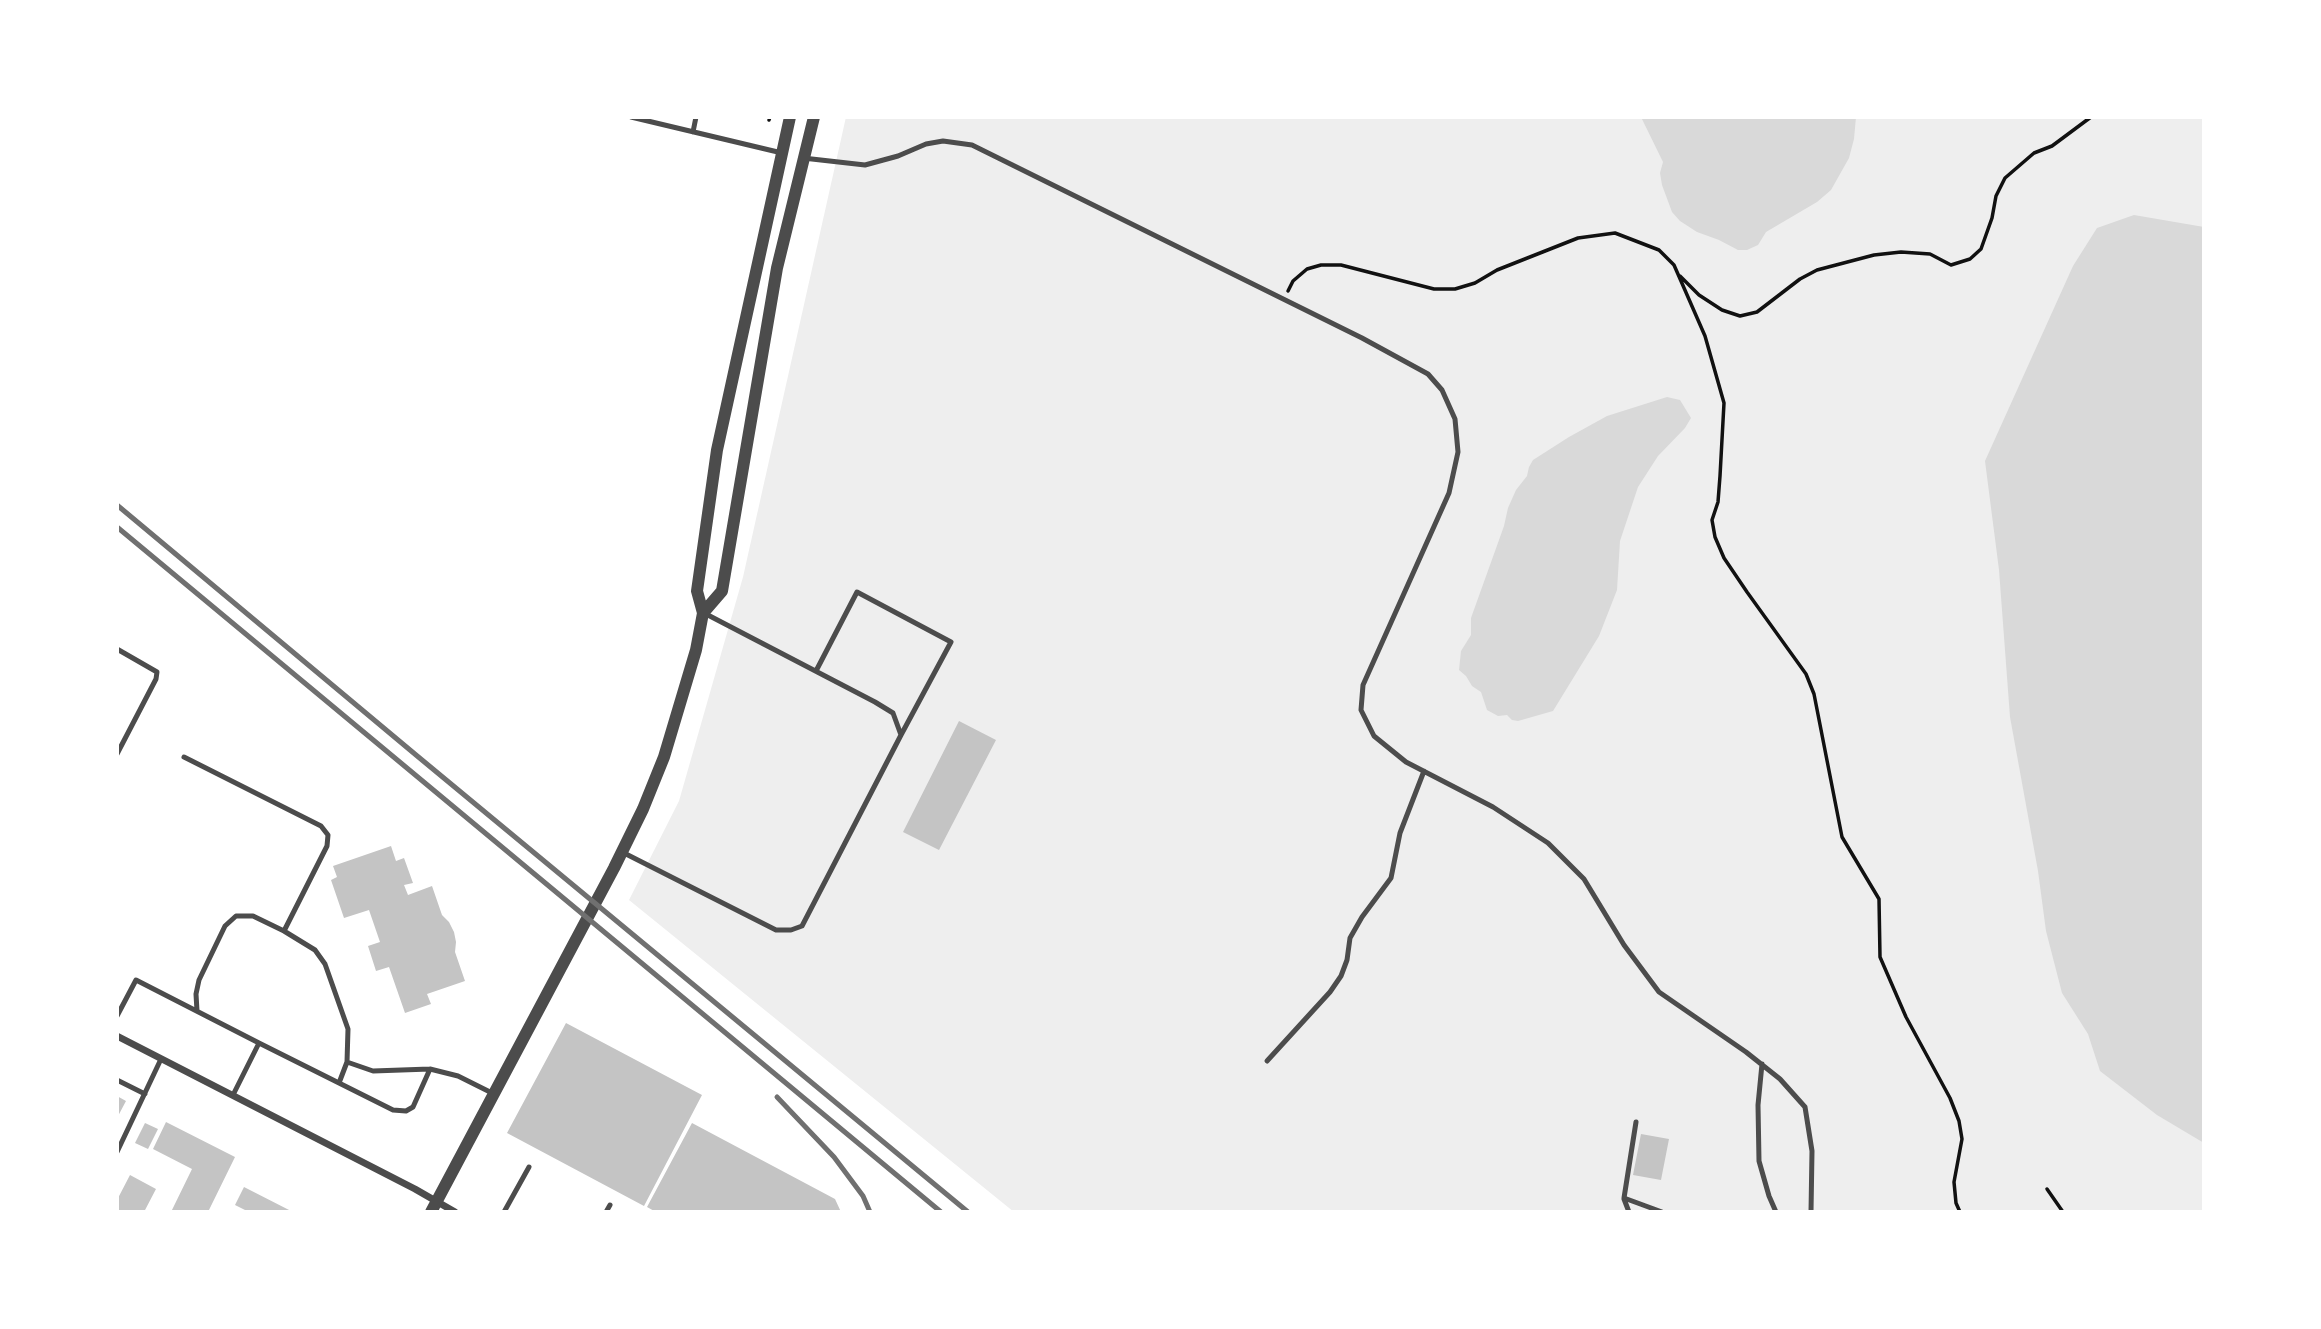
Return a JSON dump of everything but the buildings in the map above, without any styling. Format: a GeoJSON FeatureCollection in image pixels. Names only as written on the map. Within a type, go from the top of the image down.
{"type":"FeatureCollection","features":[{"type":"Feature","properties":{"kind":"street"},"geometry":{"type":"LineString","coordinates":[[434,1206],[622,852],[664,757],[696,650],[703,613],[697,590],[717,450],[790,117]]}},
{"type":"Feature","properties":{"kind":"street"},"geometry":{"type":"LineString","coordinates":[[703,613],[722,591],[777,268],[814,117]]}},
{"type":"Feature","properties":{"kind":"street"},"geometry":{"type":"LineString","coordinates":[[782,153],[803,158]]}},
{"type":"Feature","properties":{"kind":"street"},"geometry":{"type":"LineString","coordinates":[[117,1037],[233,1096],[434,1206],[455,1212]]}},
{"type":"Feature","properties":{"kind":"lane"},"geometry":{"type":"LineString","coordinates":[[632,117],[782,153]]}},
{"type":"Feature","properties":{"kind":"lane"},"geometry":{"type":"LineString","coordinates":[[692,132],[696,117]]}},
{"type":"Feature","properties":{"kind":"lane"},"geometry":{"type":"LineString","coordinates":[[803,158],[865,165],[898,156],[926,144],[943,141],[972,145],[1362,338],[1428,374],[1442,390],[1455,419],[1458,452],[1449,493],[1363,685],[1361,710],[1374,736],[1406,762],[1493,807],[1548,843],[1584,879],[1624,945],[1659,992],[1780,1079],[1805,1107],[1812,1151],[1811,1212]]}},
{"type":"Feature","properties":{"kind":"lane"},"geometry":{"type":"LineString","coordinates":[[622,852],[776,930],[790,930],[802,926],[951,642],[857,592],[816,671]]}},
{"type":"Feature","properties":{"kind":"lane"},"geometry":{"type":"LineString","coordinates":[[703,613],[876,702],[892,713],[901,735]]}},
{"type":"Feature","properties":{"kind":"lane"},"geometry":{"type":"LineString","coordinates":[[117,649],[156,671],[156,679],[117,754]]}},
{"type":"Feature","properties":{"kind":"lane"},"geometry":{"type":"LineString","coordinates":[[184,757],[321,826],[328,835],[327,846],[284,931]]}},
{"type":"Feature","properties":{"kind":"lane"},"geometry":{"type":"LineString","coordinates":[[1267,1061],[1330,992],[1341,976],[1347,960],[1350,938],[1391,878],[1400,833],[1424,771]]}},
{"type":"Feature","properties":{"kind":"lane"},"geometry":{"type":"LineString","coordinates":[[197,1011],[196,993],[199,980],[225,926],[236,916],[253,916],[284,931],[315,950],[325,964],[348,1029],[346,1062],[339,1083]]}},
{"type":"Feature","properties":{"kind":"lane"},"geometry":{"type":"LineString","coordinates":[[117,1016],[136,980],[393,1110],[406,1111],[414,1108],[430,1069]]}},
{"type":"Feature","properties":{"kind":"lane"},"geometry":{"type":"LineString","coordinates":[[233,1096],[259,1043]]}},
{"type":"Feature","properties":{"kind":"lane"},"geometry":{"type":"LineString","coordinates":[[117,1152],[161,1059]]}},
{"type":"Feature","properties":{"kind":"lane"},"geometry":{"type":"LineString","coordinates":[[346,1062],[373,1071],[430,1069],[458,1076],[494,1094]]}},
{"type":"Feature","properties":{"kind":"lane"},"geometry":{"type":"LineString","coordinates":[[1762,1064],[1758,1105],[1759,1161],[1776,1212]]}},
{"type":"Feature","properties":{"kind":"lane"},"geometry":{"type":"LineString","coordinates":[[117,1080],[145,1094]]}},
{"type":"Feature","properties":{"kind":"lane"},"geometry":{"type":"LineString","coordinates":[[1629,1212],[1624,1198],[1636,1122]]}},
{"type":"Feature","properties":{"kind":"lane"},"geometry":{"type":"LineString","coordinates":[[504,1212],[529,1167]]}},
{"type":"Feature","properties":{"kind":"lane"},"geometry":{"type":"LineString","coordinates":[[1624,1198],[1662,1212]]}},
{"type":"Feature","properties":{"kind":"lane"},"geometry":{"type":"LineString","coordinates":[[606,1212],[610,1205]]}},
{"type":"Feature","properties":{"kind":"path"},"geometry":{"type":"LineString","coordinates":[[1678,273],[1699,295],[1722,310],[1740,316],[1757,312],[1817,270],[1874,255],[1901,252],[1930,254],[1951,265],[1969,259],[1981,249],[1992,218],[1996,196],[2005,178],[2034,153],[2052,146],[2091,117]]}},
{"type":"Feature","properties":{"kind":"path"},"geometry":{"type":"LineString","coordinates":[[1284,300],[1293,281],[1307,269],[1321,265],[1341,265],[1434,289],[1455,289],[1475,283],[1497,270],[1578,238],[1615,233],[1659,250],[1674,265],[1704,335],[1724,403],[1718,502],[1712,520],[1715,537],[1724,558],[1806,674],[1814,694],[1842,837],[1879,899],[1880,957],[1906,1017],[1950,1098],[1959,1121],[1962,1139],[1954,1182],[1956,1203],[1960,1212]]}},
{"type":"Feature","properties":{"kind":"path"},"geometry":{"type":"LineString","coordinates":[[2047,1189],[2063,1212]]}},
{"type":"Feature","properties":{"kind":"shaded area"},"geometry":{"type":"Polygon","coordinates":[[[846,117],[2204,117],[2204,1212],[1014,1212],[629,900],[679,801],[743,577],[846,117]]]}},
{"type":"Feature","properties":{"kind":"shaded area"},"geometry":{"type":"Polygon","coordinates":[[[1641,117],[1856,117],[1849,158],[1831,190],[1817,202],[1766,232],[1758,245],[1747,250],[1738,250],[1697,232],[1672,212],[1662,185],[1660,173],[1663,162],[1641,117]]]}},
{"type":"Feature","properties":{"kind":"shaded area"},"geometry":{"type":"Polygon","coordinates":[[[2134,215],[2204,227],[2204,1143],[2157,1115],[2100,1071],[2088,1034],[2062,993],[2046,931],[2010,717],[1999,570],[1985,461],[2073,266],[2097,228],[2134,215]]]}},
{"type":"Feature","properties":{"kind":"shaded area"},"geometry":{"type":"Polygon","coordinates":[[[1667,397],[1680,400],[1691,418],[1658,456],[1638,487],[1620,541],[1617,590],[1599,636],[1553,711],[1518,721],[1487,710],[1481,692],[1472,686],[1459,670],[1461,651],[1471,635],[1471,618],[1508,508],[1533,460],[1607,416],[1667,397]]]}},
{"type":"Feature","properties":{"kind":"railway"},"geometry":{"type":"LineString","coordinates":[[117,505],[968,1212]]}},
{"type":"Feature","properties":{"kind":"railway"},"geometry":{"type":"LineString","coordinates":[[117,527],[941,1212]]}},
{"type":"Feature","properties":{"kind":"railway"},"geometry":{"type":"LineString","coordinates":[[777,1097],[834,1157],[863,1196],[870,1212]]}}]}
